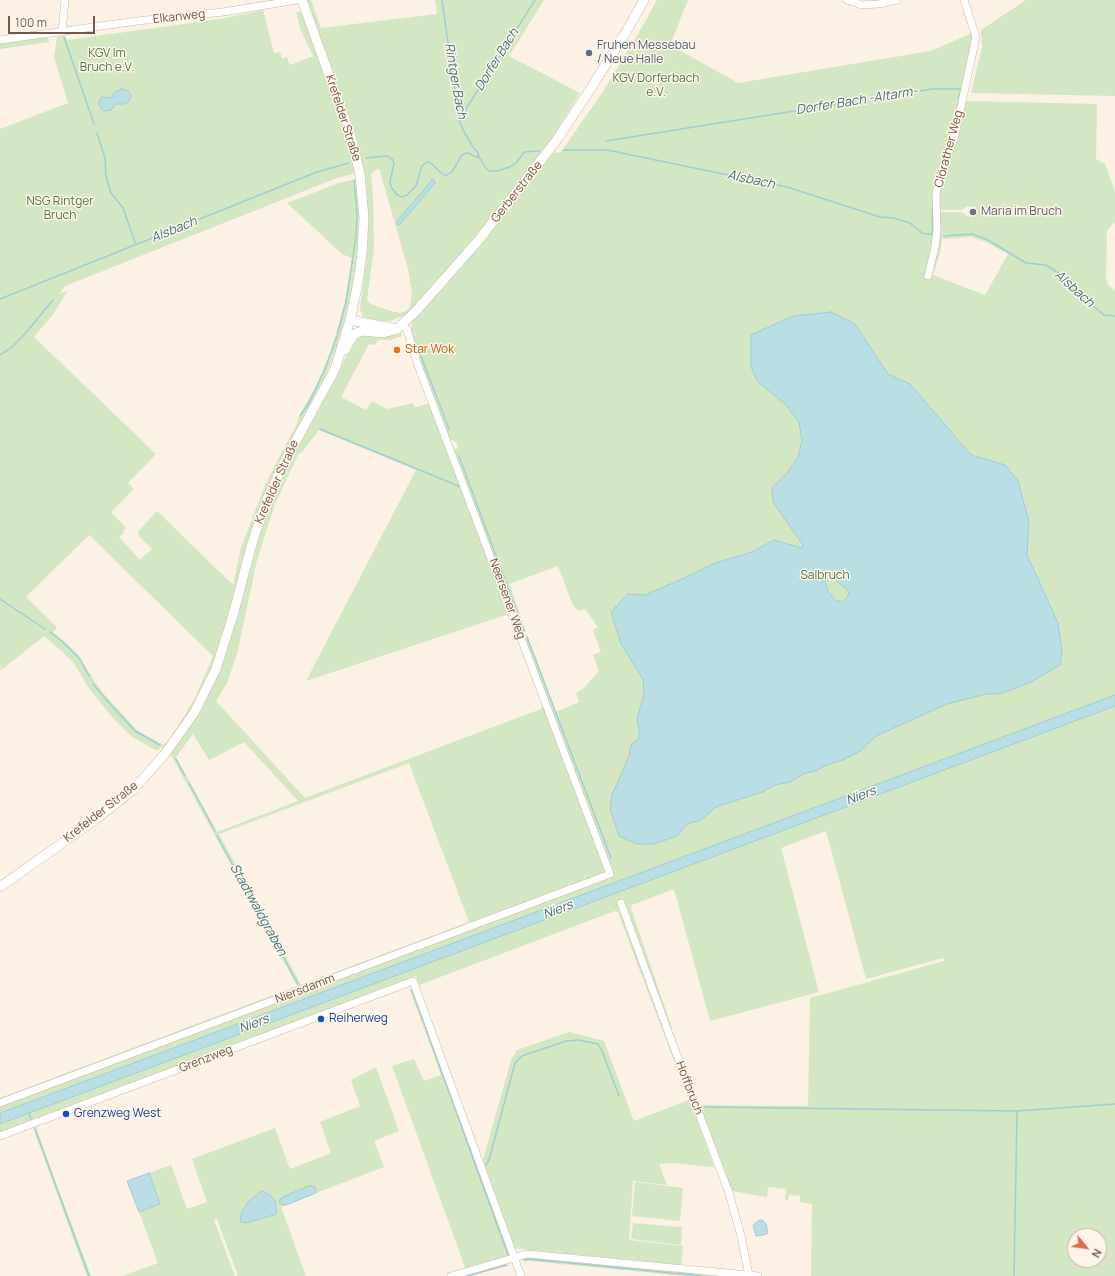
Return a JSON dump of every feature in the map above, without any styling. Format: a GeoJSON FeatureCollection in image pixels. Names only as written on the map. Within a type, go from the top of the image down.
{"type":"FeatureCollection","features":[{"type":"Feature","properties":{"kind":"main road","name":"Krefelder Straße"},"geometry":{"type":"LineString","coordinates":[[0,887],[96,819],[133,790],[164,756],[194,713],[216,669],[233,615],[258,524],[268,497],[285,461],[335,368],[350,320],[358,283],[364,218],[360,174],[350,133],[302,0]]}},
{"type":"Feature","properties":{"kind":"main road","name":"Gerberstraße"},"geometry":{"type":"LineString","coordinates":[[400,327],[482,236],[556,141],[593,85],[644,0]]}},
{"type":"Feature","properties":{"kind":"main road"},"geometry":{"type":"LineString","coordinates":[[350,320],[400,327]]}},
{"type":"Feature","properties":{"kind":"main road"},"geometry":{"type":"LineString","coordinates":[[335,368],[352,337],[356,333],[362,331],[383,334],[400,327]]}},
{"type":"Feature","properties":{"kind":"street"},"geometry":{"type":"LineString","coordinates":[[62,32],[65,0]]}},
{"type":"Feature","properties":{"kind":"street","name":"Elkanweg"},"geometry":{"type":"LineString","coordinates":[[0,40],[137,21],[223,12],[297,0]]}},
{"type":"Feature","properties":{"kind":"street"},"geometry":{"type":"LineString","coordinates":[[847,0],[862,5],[878,4],[897,0]]}},
{"type":"Feature","properties":{"kind":"street","name":"Clörather Weg"},"geometry":{"type":"LineString","coordinates":[[928,276],[935,247],[937,230],[936,194],[940,174],[954,139],[976,37],[964,0]]}},
{"type":"Feature","properties":{"kind":"street","name":"Neersener Weg"},"geometry":{"type":"LineString","coordinates":[[400,327],[407,330],[418,365],[610,874]]}},
{"type":"Feature","properties":{"kind":"street","name":"Niersdamm"},"geometry":{"type":"LineString","coordinates":[[0,1103],[610,874]]}},
{"type":"Feature","properties":{"kind":"street","name":"Hoffbruch"},"geometry":{"type":"LineString","coordinates":[[621,903],[728,1193],[741,1236],[749,1275]]}},
{"type":"Feature","properties":{"kind":"street","name":"Grenzweg"},"geometry":{"type":"LineString","coordinates":[[0,1136],[413,981],[516,1258]]}},
{"type":"Feature","properties":{"kind":"street"},"geometry":{"type":"LineString","coordinates":[[451,1276],[527,1254],[758,1276]]}},
{"type":"Feature","properties":{"kind":"street"},"geometry":{"type":"LineString","coordinates":[[516,1258],[521,1276]]}},
{"type":"Feature","properties":{"kind":"green space"},"geometry":{"type":"Polygon","coordinates":[[[306,0],[311,0],[321,28],[437,14],[435,0],[544,0],[509,56],[580,93],[543,153],[490,221],[407,314],[391,321],[377,321],[366,318],[362,316],[360,309],[368,234],[360,156],[349,117],[306,0]],[[379,168],[371,174],[374,248],[367,300],[369,303],[400,313],[406,311],[410,307],[412,293],[408,269],[379,168]]]}},
{"type":"Feature","properties":{"kind":"green space","name":"Salbruch"},"geometry":{"type":"Polygon","coordinates":[[[657,0],[688,0],[670,45],[738,83],[931,51],[972,33],[971,46],[951,140],[938,172],[939,214],[942,212],[961,212],[967,216],[975,217],[976,207],[967,206],[962,210],[942,210],[939,208],[939,191],[964,101],[1097,104],[1096,159],[1105,164],[1115,191],[1115,222],[1107,232],[1106,277],[1108,285],[1115,291],[1115,1276],[811,1276],[812,1204],[800,1202],[800,1196],[789,1195],[788,1200],[785,1200],[786,1189],[768,1187],[767,1197],[732,1191],[700,1105],[808,1106],[810,998],[944,961],[943,958],[866,979],[826,831],[781,848],[819,992],[710,1021],[674,889],[632,905],[631,908],[672,1028],[669,1026],[622,909],[714,1167],[671,1163],[659,1164],[667,1185],[633,1181],[629,1240],[683,1246],[681,1265],[518,1249],[514,1247],[483,1160],[511,1060],[517,1050],[569,1032],[604,1041],[634,1121],[689,1100],[618,913],[615,911],[419,985],[416,976],[0,1132],[0,1124],[621,881],[0,1113],[0,1098],[297,986],[171,755],[172,751],[201,711],[220,667],[252,554],[268,504],[308,425],[336,378],[350,347],[358,338],[365,335],[388,336],[400,333],[403,335],[391,340],[379,340],[375,345],[369,344],[341,397],[366,410],[372,401],[387,409],[413,403],[415,407],[417,407],[431,403],[523,639],[527,635],[556,712],[579,702],[576,693],[584,688],[599,671],[593,655],[601,652],[593,630],[598,627],[585,609],[578,611],[573,605],[558,566],[509,584],[526,631],[523,632],[520,629],[454,455],[455,449],[458,448],[457,443],[448,438],[420,364],[411,331],[412,321],[494,227],[551,153],[561,152],[604,90],[657,0]],[[971,237],[942,239],[940,253],[933,275],[985,295],[1008,254],[986,242],[971,237]],[[319,430],[301,453],[299,453],[275,504],[257,560],[237,654],[227,683],[216,701],[305,798],[541,709],[543,704],[509,614],[306,681],[416,470],[319,430]],[[193,734],[176,757],[217,832],[298,801],[244,742],[209,760],[193,734]],[[409,763],[219,834],[301,985],[469,922],[409,763]]]}},
{"type":"Feature","properties":{"kind":"green space"},"geometry":{"type":"Polygon","coordinates":[[[1026,0],[1115,0],[1115,96],[971,93],[982,47],[981,30],[1026,0]]]}},
{"type":"Feature","properties":{"kind":"green space"},"geometry":{"type":"Polygon","coordinates":[[[263,10],[274,53],[280,52],[282,59],[287,57],[290,65],[313,56],[300,28],[296,11],[302,13],[339,107],[355,171],[353,174],[337,178],[65,286],[59,294],[67,291],[54,313],[34,337],[156,454],[128,483],[134,489],[111,512],[126,528],[123,530],[124,533],[119,537],[140,560],[152,549],[139,536],[138,532],[157,511],[233,585],[241,548],[263,490],[296,426],[299,416],[317,384],[331,351],[345,301],[352,258],[342,254],[287,203],[339,183],[357,179],[359,215],[357,259],[350,303],[338,344],[320,391],[284,453],[267,489],[228,620],[204,689],[166,750],[161,747],[157,751],[131,736],[112,717],[90,690],[73,662],[44,636],[0,671],[0,129],[68,103],[54,57],[57,37],[65,36],[67,40],[220,19],[263,10]],[[89,535],[26,597],[57,627],[53,632],[80,657],[103,693],[137,730],[163,745],[168,741],[195,698],[213,656],[89,535]]]}},
{"type":"Feature","properties":{"kind":"green space"},"geometry":{"type":"Polygon","coordinates":[[[48,37],[49,42],[0,49],[0,44],[48,37]]]}},
{"type":"Feature","properties":{"kind":"green space"},"geometry":{"type":"Polygon","coordinates":[[[409,988],[415,993],[511,1257],[466,1270],[392,1066],[414,1059],[424,1081],[441,1075],[409,988]]]}},
{"type":"Feature","properties":{"kind":"green space"},"geometry":{"type":"Polygon","coordinates":[[[376,1067],[399,1131],[374,1141],[384,1167],[316,1193],[316,1190],[308,1186],[281,1198],[281,1204],[286,1205],[281,1207],[306,1276],[238,1276],[217,1219],[214,1220],[235,1276],[122,1276],[158,1263],[139,1212],[160,1204],[149,1173],[171,1165],[187,1209],[207,1202],[192,1159],[275,1128],[290,1169],[331,1153],[320,1122],[360,1106],[351,1080],[376,1067]],[[275,1201],[240,1220],[243,1223],[277,1210],[275,1201]]]}},
{"type":"Feature","properties":{"kind":"green space"},"geometry":{"type":"Polygon","coordinates":[[[36,1127],[91,1276],[87,1276],[33,1128],[36,1127]]]}},
{"type":"Feature","properties":{"kind":"green space"},"geometry":{"type":"Polygon","coordinates":[[[635,1182],[683,1188],[680,1221],[632,1216],[635,1182]]]}},
{"type":"Feature","properties":{"kind":"green space"},"geometry":{"type":"Polygon","coordinates":[[[633,1223],[682,1227],[681,1245],[631,1239],[633,1223]]]}},
{"type":"Feature","properties":{"kind":"green space"},"geometry":{"type":"Polygon","coordinates":[[[529,1257],[722,1276],[686,1276],[529,1261],[525,1262],[523,1259],[529,1257]]]}},
{"type":"Feature","properties":{"kind":"water"},"geometry":{"type":"Polygon","coordinates":[[[121,89],[130,93],[131,98],[129,101],[125,104],[116,104],[111,110],[104,111],[101,109],[99,104],[102,97],[111,98],[115,92],[121,89]]]}},
{"type":"Feature","properties":{"kind":"water"},"geometry":{"type":"Polygon","coordinates":[[[432,180],[434,180],[435,183],[401,223],[399,225],[397,224],[398,220],[432,180]]]}},
{"type":"Feature","properties":{"kind":"water"},"geometry":{"type":"Polygon","coordinates":[[[831,312],[855,324],[888,374],[910,384],[971,455],[1005,465],[1018,481],[1029,522],[1027,555],[1058,623],[1062,652],[1060,665],[1031,682],[1000,694],[986,694],[947,704],[876,736],[860,751],[845,759],[824,766],[818,770],[803,774],[790,782],[775,785],[762,792],[716,807],[701,820],[687,824],[677,836],[654,844],[636,844],[619,836],[610,809],[612,795],[629,756],[631,745],[640,737],[637,719],[644,694],[643,679],[621,644],[611,612],[628,594],[645,595],[715,563],[752,552],[774,540],[802,548],[803,545],[773,502],[772,488],[787,473],[798,457],[802,441],[799,422],[785,404],[758,382],[751,367],[751,335],[793,316],[831,312]],[[824,571],[824,578],[828,591],[835,600],[842,602],[848,596],[849,592],[826,571],[824,571]]]}},
{"type":"Feature","properties":{"kind":"water","name":"Niers"},"geometry":{"type":"Polygon","coordinates":[[[1115,695],[1115,706],[0,1124],[0,1113],[1115,695]]]}},
{"type":"Feature","properties":{"kind":"water"},"geometry":{"type":"Polygon","coordinates":[[[149,1173],[160,1204],[139,1212],[127,1181],[149,1173]]]}},
{"type":"Feature","properties":{"kind":"water"},"geometry":{"type":"Polygon","coordinates":[[[308,1186],[314,1186],[316,1193],[286,1205],[279,1202],[281,1198],[308,1186]]]}},
{"type":"Feature","properties":{"kind":"water"},"geometry":{"type":"Polygon","coordinates":[[[263,1191],[270,1195],[275,1201],[277,1214],[246,1223],[241,1222],[240,1218],[242,1211],[249,1201],[263,1191]]]}},
{"type":"Feature","properties":{"kind":"water"},"geometry":{"type":"Polygon","coordinates":[[[762,1220],[766,1224],[768,1233],[756,1236],[753,1226],[758,1221],[762,1220]]]}},
{"type":"Feature","properties":{"kind":"waterway","name":"Rintger Bach"},"geometry":{"type":"LineString","coordinates":[[442,0],[459,120],[463,130],[479,157]]}},
{"type":"Feature","properties":{"kind":"waterway","name":"Dorfer Bach"},"geometry":{"type":"LineString","coordinates":[[459,120],[535,0]]}},
{"type":"Feature","properties":{"kind":"waterway"},"geometry":{"type":"LineString","coordinates":[[64,37],[94,124]]}},
{"type":"Feature","properties":{"kind":"waterway","name":"Dorfer Bach -Altarm-"},"geometry":{"type":"LineString","coordinates":[[606,141],[932,89],[961,89],[958,102]]}},
{"type":"Feature","properties":{"kind":"waterway"},"geometry":{"type":"LineString","coordinates":[[97,133],[105,158],[106,176],[111,193],[123,208],[136,245]]}},
{"type":"Feature","properties":{"kind":"waterway","name":"Alsbach"},"geometry":{"type":"LineString","coordinates":[[563,150],[607,150],[787,187],[880,217],[894,218],[910,223],[922,233],[933,235]]}},
{"type":"Feature","properties":{"kind":"waterway","name":"Alsbach"},"geometry":{"type":"LineString","coordinates":[[366,158],[387,156],[392,159],[394,164],[390,181],[391,187],[397,195],[402,197],[407,195],[416,186],[422,166],[427,162],[431,163],[446,176],[452,172],[462,155],[466,153],[480,158],[489,171],[497,171],[510,167],[517,162],[524,152],[539,151]]}},
{"type":"Feature","properties":{"kind":"waterway","name":"Alsbach"},"geometry":{"type":"LineString","coordinates":[[0,299],[317,172],[349,163]]}},
{"type":"Feature","properties":{"kind":"waterway"},"geometry":{"type":"LineString","coordinates":[[300,416],[309,403],[325,369],[337,336],[346,302],[356,237],[357,216],[354,180]]}},
{"type":"Feature","properties":{"kind":"waterway","name":"Dorfer Bach -Altarm-"},"geometry":{"type":"LineString","coordinates":[[932,235],[933,196]]}},
{"type":"Feature","properties":{"kind":"waterway","name":"Alsbach"},"geometry":{"type":"LineString","coordinates":[[944,236],[972,234],[988,240],[1026,263],[1046,265],[1066,278],[1069,286],[1104,315],[1115,316]]}},
{"type":"Feature","properties":{"kind":"waterway"},"geometry":{"type":"LineString","coordinates":[[0,355],[12,347],[23,336],[53,300]]}},
{"type":"Feature","properties":{"kind":"waterway"},"geometry":{"type":"LineString","coordinates":[[418,348],[449,429]]}},
{"type":"Feature","properties":{"kind":"waterway"},"geometry":{"type":"LineString","coordinates":[[320,429],[461,487]]}},
{"type":"Feature","properties":{"kind":"waterway"},"geometry":{"type":"LineString","coordinates":[[459,456],[524,631]]}},
{"type":"Feature","properties":{"kind":"waterway","name":"Stadtwaldgraben"},"geometry":{"type":"LineString","coordinates":[[0,599],[45,629]]}},
{"type":"Feature","properties":{"kind":"waterway","name":"Stadtwaldgraben"},"geometry":{"type":"LineString","coordinates":[[50,632],[79,658],[89,676]]}},
{"type":"Feature","properties":{"kind":"waterway"},"geometry":{"type":"LineString","coordinates":[[527,637],[611,858]]}},
{"type":"Feature","properties":{"kind":"waterway","name":"Stadtwaldgraben"},"geometry":{"type":"LineString","coordinates":[[93,684],[135,731],[160,745]]}},
{"type":"Feature","properties":{"kind":"waterway","name":"Stadtwaldgraben"},"geometry":{"type":"LineString","coordinates":[[176,759],[185,776]]}},
{"type":"Feature","properties":{"kind":"waterway","name":"Stadtwaldgraben"},"geometry":{"type":"LineString","coordinates":[[189,783],[215,831]]}},
{"type":"Feature","properties":{"kind":"waterway","name":"Stadtwaldgraben"},"geometry":{"type":"LineString","coordinates":[[217,836],[298,984]]}},
{"type":"Feature","properties":{"kind":"waterway"},"geometry":{"type":"LineString","coordinates":[[412,990],[508,1255]]}},
{"type":"Feature","properties":{"kind":"waterway"},"geometry":{"type":"LineString","coordinates":[[486,1165],[489,1160],[515,1063],[522,1056],[566,1041],[579,1040],[598,1044],[619,1096]]}},
{"type":"Feature","properties":{"kind":"waterway"},"geometry":{"type":"LineString","coordinates":[[701,1107],[1017,1111],[1115,1104]]}},
{"type":"Feature","properties":{"kind":"waterway"},"geometry":{"type":"LineString","coordinates":[[1014,1276],[1017,1111]]}},
{"type":"Feature","properties":{"kind":"waterway"},"geometry":{"type":"LineString","coordinates":[[29,1113],[31,1119]]}},
{"type":"Feature","properties":{"kind":"waterway"},"geometry":{"type":"LineString","coordinates":[[35,1129],[89,1276]]}},
{"type":"Feature","properties":{"kind":"waterway"},"geometry":{"type":"LineString","coordinates":[[524,1260],[529,1259],[701,1276]]}},
{"type":"Feature","properties":{"kind":"waterway"},"geometry":{"type":"LineString","coordinates":[[467,1276],[507,1265]]}},
{"type":"Feature","properties":{"kind":"place","name":"Fruhen Messebau / Neue Halle"},"geometry":{"type":"Point","coordinates":[589,53]}},
{"type":"Feature","properties":{"kind":"place","name":"Maria im Bruch"},"geometry":{"type":"Point","coordinates":[973,212]}},
{"type":"Feature","properties":{"kind":"place","name":"Star Wok"},"geometry":{"type":"Point","coordinates":[397,350]}},
{"type":"Feature","properties":{"kind":"place","name":"Reiherweg"},"geometry":{"type":"Point","coordinates":[321,1019]}},
{"type":"Feature","properties":{"kind":"place","name":"Grenzweg West"},"geometry":{"type":"Point","coordinates":[66,1114]}},
{"type":"Feature","properties":{"kind":"park label","name":"KGV Im Bruch e.V."},"geometry":{"type":"Point","coordinates":[107,61]}},
{"type":"Feature","properties":{"kind":"park label","name":"KGV Dorferbach e.V."},"geometry":{"type":"Point","coordinates":[656,86]}},
{"type":"Feature","properties":{"kind":"park label","name":"NSG Rintger Bruch"},"geometry":{"type":"Point","coordinates":[60,209]}}]}
